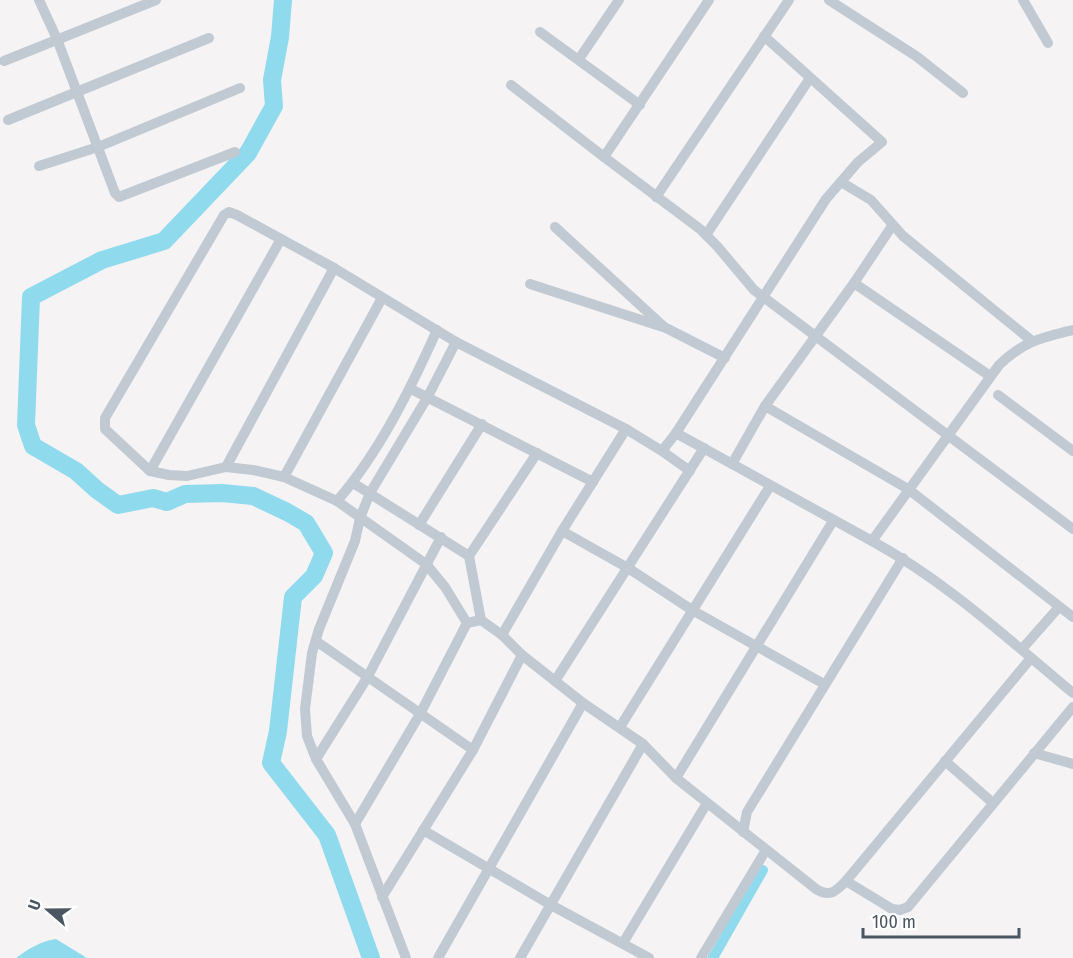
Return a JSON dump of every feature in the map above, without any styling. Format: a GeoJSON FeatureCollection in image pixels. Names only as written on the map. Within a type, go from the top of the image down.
{"type":"FeatureCollection","features":[{"type":"Feature","properties":{"kind":"street"},"geometry":{"type":"LineString","coordinates":[[39,0],[57,39],[115,193],[119,197],[235,152]]}},
{"type":"Feature","properties":{"kind":"street"},"geometry":{"type":"LineString","coordinates":[[4,61],[156,0]]}},
{"type":"Feature","properties":{"kind":"street"},"geometry":{"type":"LineString","coordinates":[[604,157],[710,0]]}},
{"type":"Feature","properties":{"kind":"street"},"geometry":{"type":"LineString","coordinates":[[656,197],[789,0]]}},
{"type":"Feature","properties":{"kind":"street"},"geometry":{"type":"LineString","coordinates":[[829,0],[916,57],[963,93]]}},
{"type":"Feature","properties":{"kind":"street"},"geometry":{"type":"LineString","coordinates":[[1023,0],[1048,44]]}},
{"type":"Feature","properties":{"kind":"street"},"geometry":{"type":"LineString","coordinates":[[579,59],[613,2]]}},
{"type":"Feature","properties":{"kind":"street"},"geometry":{"type":"LineString","coordinates":[[540,32],[640,105]]}},
{"type":"Feature","properties":{"kind":"street"},"geometry":{"type":"LineString","coordinates":[[662,452],[826,199],[858,162],[882,142],[764,36]]}},
{"type":"Feature","properties":{"kind":"street"},"geometry":{"type":"LineString","coordinates":[[8,120],[209,38]]}},
{"type":"Feature","properties":{"kind":"street"},"geometry":{"type":"LineString","coordinates":[[706,235],[810,78]]}},
{"type":"Feature","properties":{"kind":"street"},"geometry":{"type":"LineString","coordinates":[[512,85],[706,235],[754,290],[1073,529]]}},
{"type":"Feature","properties":{"kind":"street"},"geometry":{"type":"LineString","coordinates":[[39,166],[98,147],[240,88]]}},
{"type":"Feature","properties":{"kind":"street"},"geometry":{"type":"LineString","coordinates":[[841,182],[871,200],[892,225],[921,251],[1032,341]]}},
{"type":"Feature","properties":{"kind":"street"},"geometry":{"type":"LineString","coordinates":[[467,623],[445,587],[426,564],[337,501],[284,477],[226,467],[187,476],[150,471],[109,434],[104,426],[105,418],[224,215],[229,212],[237,215],[334,268],[456,342],[626,429],[690,471]]}},
{"type":"Feature","properties":{"kind":"street"},"geometry":{"type":"LineString","coordinates":[[732,464],[765,406],[854,283],[892,225]]}},
{"type":"Feature","properties":{"kind":"street"},"geometry":{"type":"LineString","coordinates":[[555,227],[666,328]]}},
{"type":"Feature","properties":{"kind":"street"},"geometry":{"type":"LineString","coordinates":[[150,471],[281,239]]}},
{"type":"Feature","properties":{"kind":"street"},"geometry":{"type":"LineString","coordinates":[[226,467],[334,268]]}},
{"type":"Feature","properties":{"kind":"street"},"geometry":{"type":"LineString","coordinates":[[854,283],[990,376]]}},
{"type":"Feature","properties":{"kind":"street"},"geometry":{"type":"LineString","coordinates":[[530,284],[666,328],[725,358]]}},
{"type":"Feature","properties":{"kind":"street"},"geometry":{"type":"LineString","coordinates":[[284,477],[382,298]]}},
{"type":"Feature","properties":{"kind":"street"},"geometry":{"type":"LineString","coordinates":[[337,501],[353,483],[411,389],[437,330]]}},
{"type":"Feature","properties":{"kind":"street"},"geometry":{"type":"LineString","coordinates":[[872,541],[990,376],[1009,356],[1032,341],[1073,330]]}},
{"type":"Feature","properties":{"kind":"street"},"geometry":{"type":"LineString","coordinates":[[406,958],[355,824],[316,759],[307,736],[305,709],[312,653],[355,541],[360,518],[370,493],[427,398],[456,342]]}},
{"type":"Feature","properties":{"kind":"street"},"geometry":{"type":"LineString","coordinates":[[411,389],[593,482]]}},
{"type":"Feature","properties":{"kind":"street"},"geometry":{"type":"LineString","coordinates":[[998,395],[1073,451]]}},
{"type":"Feature","properties":{"kind":"street"},"geometry":{"type":"LineString","coordinates":[[765,406],[908,489],[1073,616]]}},
{"type":"Feature","properties":{"kind":"street"},"geometry":{"type":"LineString","coordinates":[[419,525],[482,424]]}},
{"type":"Feature","properties":{"kind":"street"},"geometry":{"type":"LineString","coordinates":[[502,635],[562,531],[626,429]]}},
{"type":"Feature","properties":{"kind":"street"},"geometry":{"type":"LineString","coordinates":[[676,433],[903,558],[965,602],[1073,693]]}},
{"type":"Feature","properties":{"kind":"street"},"geometry":{"type":"LineString","coordinates":[[555,681],[704,448]]}},
{"type":"Feature","properties":{"kind":"street"},"geometry":{"type":"LineString","coordinates":[[537,453],[469,556],[481,620],[583,703],[643,744],[676,778],[822,893],[835,892],[846,881],[1031,658]]}},
{"type":"Feature","properties":{"kind":"street"},"geometry":{"type":"LineString","coordinates":[[353,483],[469,556]]}},
{"type":"Feature","properties":{"kind":"street"},"geometry":{"type":"LineString","coordinates":[[620,727],[770,486]]}},
{"type":"Feature","properties":{"kind":"street"},"geometry":{"type":"LineString","coordinates":[[676,778],[833,521]]}},
{"type":"Feature","properties":{"kind":"street"},"geometry":{"type":"LineString","coordinates":[[562,531],[628,568],[692,610],[824,684]]}},
{"type":"Feature","properties":{"kind":"street"},"geometry":{"type":"LineString","coordinates":[[316,759],[368,678],[441,537]]}},
{"type":"Feature","properties":{"kind":"street"},"geometry":{"type":"LineString","coordinates":[[743,832],[747,812],[903,558]]}},
{"type":"Feature","properties":{"kind":"street"},"geometry":{"type":"LineString","coordinates":[[1022,649],[1059,607]]}},
{"type":"Feature","properties":{"kind":"street"},"geometry":{"type":"LineString","coordinates":[[467,623],[481,620]]}},
{"type":"Feature","properties":{"kind":"street"},"geometry":{"type":"LineString","coordinates":[[355,824],[420,714],[467,623]]}},
{"type":"Feature","properties":{"kind":"street"},"geometry":{"type":"LineString","coordinates":[[316,641],[473,750]]}},
{"type":"Feature","properties":{"kind":"street"},"geometry":{"type":"LineString","coordinates":[[382,897],[473,750],[522,655]]}},
{"type":"Feature","properties":{"kind":"street"},"geometry":{"type":"LineString","coordinates":[[438,958],[583,703]]}},
{"type":"Feature","properties":{"kind":"street"},"geometry":{"type":"LineString","coordinates":[[846,881],[892,909],[900,910],[908,907],[1072,709]]}},
{"type":"Feature","properties":{"kind":"street"},"geometry":{"type":"LineString","coordinates":[[520,958],[643,744]]}},
{"type":"Feature","properties":{"kind":"street"},"geometry":{"type":"LineString","coordinates":[[1034,753],[1073,764]]}},
{"type":"Feature","properties":{"kind":"street"},"geometry":{"type":"LineString","coordinates":[[945,761],[993,803]]}},
{"type":"Feature","properties":{"kind":"street"},"geometry":{"type":"LineString","coordinates":[[623,943],[707,803]]}},
{"type":"Feature","properties":{"kind":"street"},"geometry":{"type":"LineString","coordinates":[[724,817],[747,812]]}},
{"type":"Feature","properties":{"kind":"street"},"geometry":{"type":"LineString","coordinates":[[423,830],[550,905],[649,958]]}},
{"type":"Feature","properties":{"kind":"street"},"geometry":{"type":"LineString","coordinates":[[701,958],[766,850]]}},
{"type":"Feature","properties":{"kind":"water"},"geometry":{"type":"Polygon","coordinates":[[[56,939],[87,958],[16,958],[35,946],[56,939]]]}},
{"type":"Feature","properties":{"kind":"waterway"},"geometry":{"type":"LineString","coordinates":[[283,0],[280,37],[272,80],[274,106],[248,153],[164,241],[102,260],[31,297],[26,425],[33,446],[76,471],[118,505],[153,498],[167,502],[185,494],[222,493],[253,496],[306,523],[324,553],[314,576],[293,597],[278,731],[271,763],[327,835],[371,958]]}},
{"type":"Feature","properties":{"kind":"waterway"},"geometry":{"type":"LineString","coordinates":[[713,958],[763,870]]}}]}
